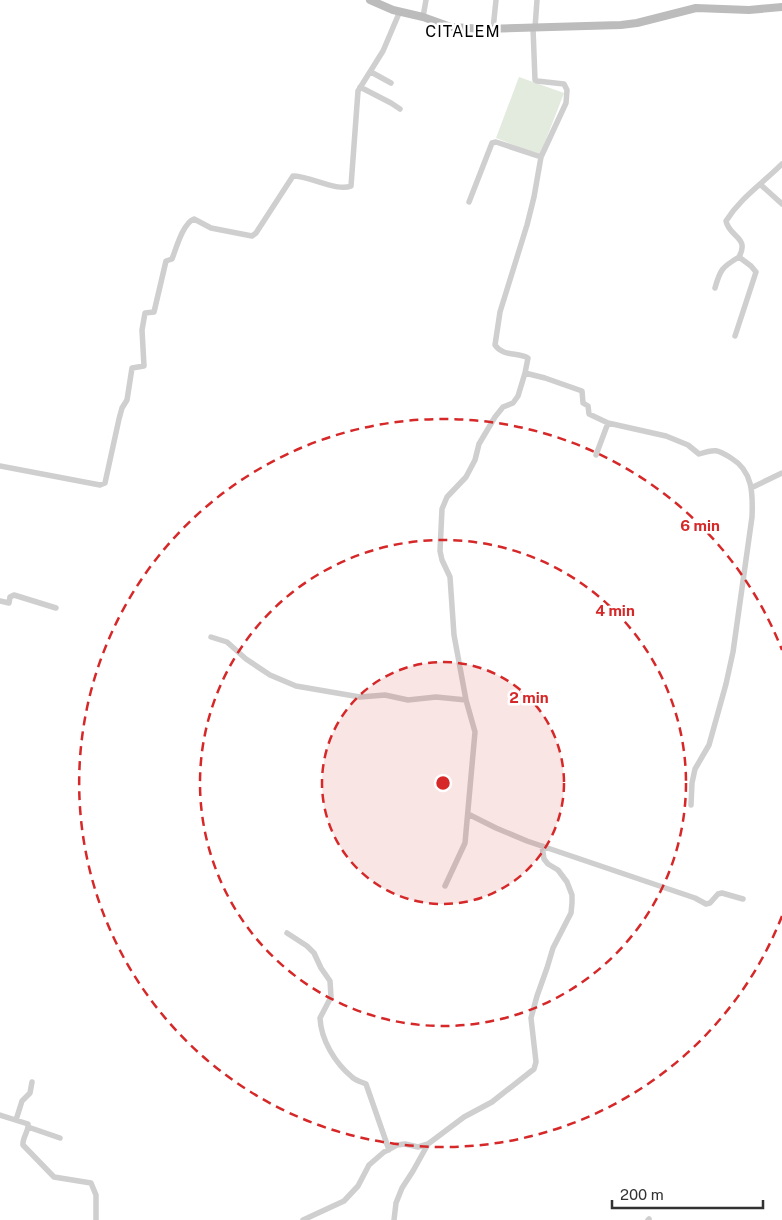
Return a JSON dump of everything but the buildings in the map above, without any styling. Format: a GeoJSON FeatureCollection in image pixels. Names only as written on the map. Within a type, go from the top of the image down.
{"type":"FeatureCollection","features":[{"type":"Feature","properties":{"kind":"main road"},"geometry":{"type":"LineString","coordinates":[[370,0],[450,27],[493,29],[629,24],[696,8],[748,10],[782,7]]}},
{"type":"Feature","properties":{"kind":"street"},"geometry":{"type":"LineString","coordinates":[[423,17],[426,0]]}},
{"type":"Feature","properties":{"kind":"street"},"geometry":{"type":"LineString","coordinates":[[493,29],[496,0]]}},
{"type":"Feature","properties":{"kind":"street"},"geometry":{"type":"LineString","coordinates":[[445,886],[465,843],[475,732],[466,700],[453,629],[450,577],[440,551],[442,509],[447,497],[466,477],[474,460],[478,444],[495,418],[503,407],[513,403],[518,396],[528,358],[523,355],[510,355],[497,348],[496,330],[527,225],[541,157],[564,110],[567,99],[567,90],[564,84],[535,80],[534,28],[537,0]]}},
{"type":"Feature","properties":{"kind":"street"},"geometry":{"type":"LineString","coordinates":[[0,466],[100,485],[105,484],[119,419],[126,402],[132,368],[144,366],[142,330],[146,314],[154,312],[166,261],[172,259],[177,244],[189,221],[194,219],[211,228],[252,236],[256,233],[293,176],[312,178],[340,187],[350,187],[352,182],[358,94],[360,87],[383,51],[400,11]]}},
{"type":"Feature","properties":{"kind":"street"},"geometry":{"type":"LineString","coordinates":[[371,72],[391,83]]}},
{"type":"Feature","properties":{"kind":"street"},"geometry":{"type":"LineString","coordinates":[[360,87],[400,109]]}},
{"type":"Feature","properties":{"kind":"street"},"geometry":{"type":"LineString","coordinates":[[469,202],[492,143],[496,142],[541,157]]}},
{"type":"Feature","properties":{"kind":"street"},"geometry":{"type":"LineString","coordinates":[[716,288],[720,270],[726,264],[739,257],[742,246],[742,242],[726,225],[726,221],[741,199],[760,185],[782,164]]}},
{"type":"Feature","properties":{"kind":"street"},"geometry":{"type":"LineString","coordinates":[[760,185],[782,204]]}},
{"type":"Feature","properties":{"kind":"street"},"geometry":{"type":"LineString","coordinates":[[735,336],[756,272],[739,257]]}},
{"type":"Feature","properties":{"kind":"street"},"geometry":{"type":"LineString","coordinates":[[525,373],[582,391],[583,403],[588,406],[589,414],[608,423],[666,436],[688,445],[699,454],[714,450],[720,451],[744,467],[749,479],[752,517],[733,652],[709,745],[695,769],[691,805]]}},
{"type":"Feature","properties":{"kind":"street"},"geometry":{"type":"LineString","coordinates":[[596,455],[608,423]]}},
{"type":"Feature","properties":{"kind":"street"},"geometry":{"type":"LineString","coordinates":[[751,488],[782,473]]}},
{"type":"Feature","properties":{"kind":"street"},"geometry":{"type":"LineString","coordinates":[[0,601],[9,603],[10,597],[14,595],[56,608]]}},
{"type":"Feature","properties":{"kind":"street"},"geometry":{"type":"LineString","coordinates":[[211,637],[227,642],[246,659],[270,675],[296,686],[360,698],[385,695],[408,700],[436,697],[466,700]]}},
{"type":"Feature","properties":{"kind":"street"},"geometry":{"type":"LineString","coordinates":[[468,814],[496,828],[542,846],[695,898],[706,904],[722,893],[743,899]]}},
{"type":"Feature","properties":{"kind":"street"},"geometry":{"type":"LineString","coordinates":[[303,1220],[344,1201],[358,1186],[369,1165],[388,1150],[401,1145],[418,1147],[428,1144],[464,1117],[492,1102],[534,1069],[536,1062],[531,1018],[553,948],[572,913],[572,895],[567,882],[558,870],[544,859],[542,846]]}},
{"type":"Feature","properties":{"kind":"street"},"geometry":{"type":"LineString","coordinates":[[287,933],[314,953],[330,982],[332,998],[320,1018],[324,1038],[330,1051],[352,1078],[366,1084],[388,1150]]}},
{"type":"Feature","properties":{"kind":"street"},"geometry":{"type":"LineString","coordinates":[[16,1120],[22,1101],[30,1093],[32,1082]]}},
{"type":"Feature","properties":{"kind":"street"},"geometry":{"type":"LineString","coordinates":[[0,1115],[60,1138]]}},
{"type":"Feature","properties":{"kind":"street"},"geometry":{"type":"LineString","coordinates":[[28,1127],[23,1145],[54,1177],[91,1183],[96,1195],[96,1220]]}},
{"type":"Feature","properties":{"kind":"street"},"geometry":{"type":"LineString","coordinates":[[394,1220],[396,1203],[402,1188],[428,1144]]}},
{"type":"Feature","properties":{"kind":"shaded area"},"geometry":{"type":"Polygon","coordinates":[[[519,77],[564,93],[540,155],[496,138],[519,77]]]}},
{"type":"Feature","properties":{"kind":"district","name":"CITALEM"},"geometry":{"type":"Point","coordinates":[463,31]}}]}
